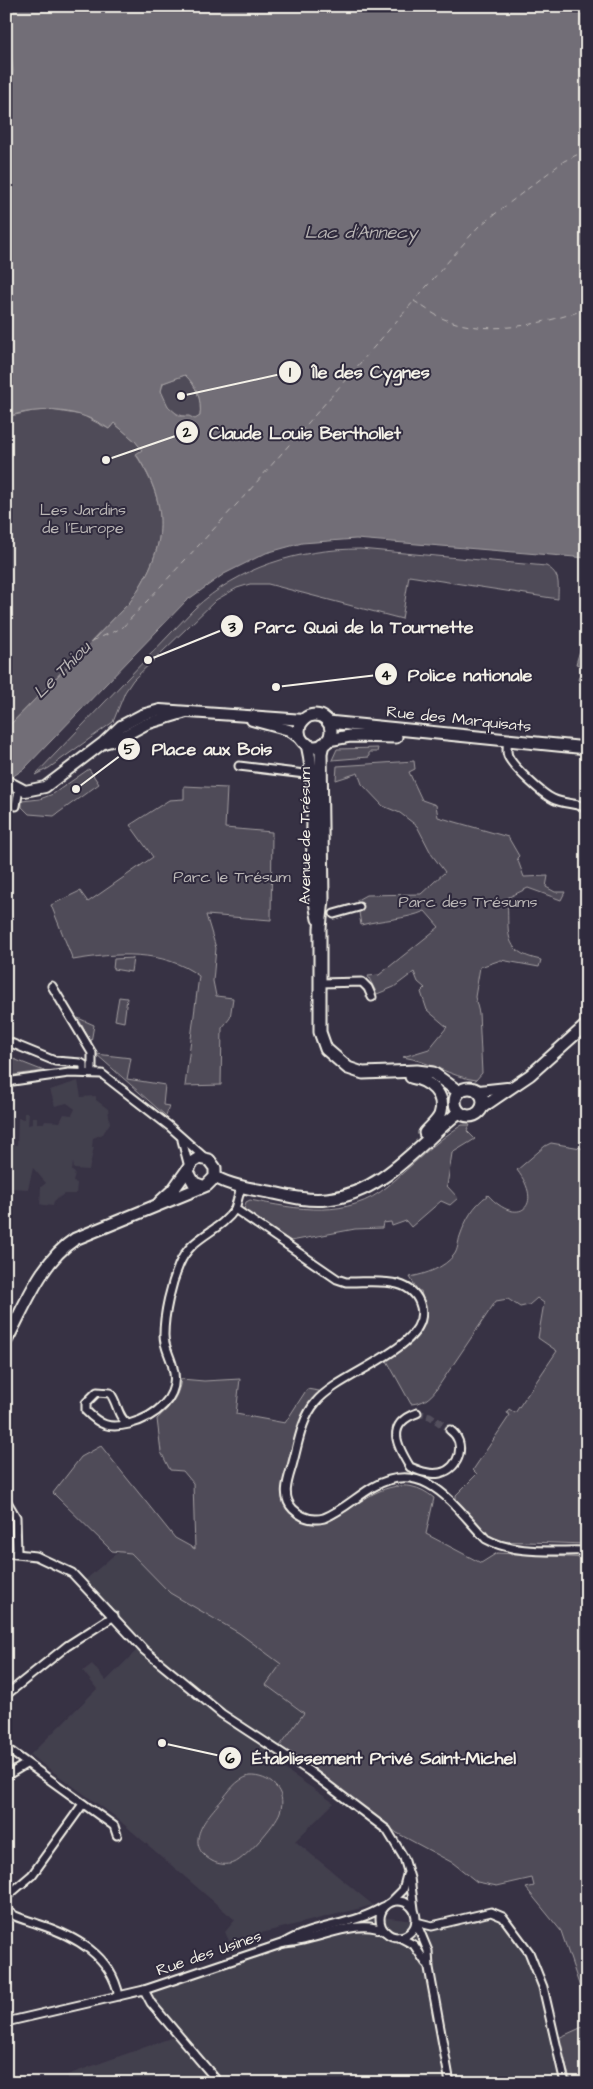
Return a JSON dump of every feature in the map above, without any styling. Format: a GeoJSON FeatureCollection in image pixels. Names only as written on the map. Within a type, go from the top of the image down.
{"type":"FeatureCollection","features":[{"type":"Feature","properties":{"kind":"main road"},"geometry":{"type":"LineString","coordinates":[[6,781],[19,789],[31,791],[45,787],[103,743],[118,739],[146,724],[186,712],[304,720],[316,715],[328,722],[331,731],[326,742],[315,746],[304,741],[289,730],[237,716]]}},
{"type":"Feature","properties":{"kind":"main road"},"geometry":{"type":"LineString","coordinates":[[304,720],[300,729],[304,741]]}},
{"type":"Feature","properties":{"kind":"main road","name":"Rue des Marquisats"},"geometry":{"type":"LineString","coordinates":[[328,722],[587,756]]}},
{"type":"Feature","properties":{"kind":"main road","name":"Rue des Marquisats"},"geometry":{"type":"LineString","coordinates":[[326,742],[350,736],[386,736],[587,748]]}},
{"type":"Feature","properties":{"kind":"main road","name":"Avenue de Trésum"},"geometry":{"type":"LineString","coordinates":[[304,741],[312,774],[312,877],[320,928]]}},
{"type":"Feature","properties":{"kind":"main road","name":"Avenue de Trésum"},"geometry":{"type":"LineString","coordinates":[[326,742],[321,753],[323,898],[320,928],[320,1032],[326,1049],[335,1059],[348,1068],[363,1073],[417,1071],[433,1073],[459,1092]]}},
{"type":"Feature","properties":{"kind":"main road"},"geometry":{"type":"LineString","coordinates":[[510,1088],[479,1090],[468,1087],[459,1092],[455,1102],[459,1112],[464,1115],[475,1115],[483,1107],[530,1075],[587,1024]]}},
{"type":"Feature","properties":{"kind":"main road"},"geometry":{"type":"LineString","coordinates":[[403,1072],[408,1077],[424,1079],[430,1083],[438,1095],[440,1103],[441,1113],[425,1132],[414,1152]]}},
{"type":"Feature","properties":{"kind":"main road"},"geometry":{"type":"LineString","coordinates":[[479,1090],[484,1098],[483,1107]]}},
{"type":"Feature","properties":{"kind":"main road"},"geometry":{"type":"LineString","coordinates":[[215,1177],[241,1187],[304,1199],[326,1200],[352,1195],[377,1181],[414,1152],[459,1112]]}},
{"type":"Feature","properties":{"kind":"main road"},"geometry":{"type":"LineString","coordinates":[[6,1341],[44,1270],[65,1246],[75,1239],[152,1209],[212,1182],[215,1177],[215,1168],[205,1158],[195,1160],[166,1197],[152,1209]]}},
{"type":"Feature","properties":{"kind":"main road"},"geometry":{"type":"LineString","coordinates":[[189,1168],[191,1180],[202,1186]]}},
{"type":"Feature","properties":{"kind":"street"},"geometry":{"type":"LineString","coordinates":[[507,744],[507,755],[513,763],[551,799],[587,808]]}},
{"type":"Feature","properties":{"kind":"street"},"geometry":{"type":"LineString","coordinates":[[239,766],[312,774],[321,794]]}},
{"type":"Feature","properties":{"kind":"street"},"geometry":{"type":"LineString","coordinates":[[16,806],[19,789]]}},
{"type":"Feature","properties":{"kind":"street"},"geometry":{"type":"LineString","coordinates":[[334,914],[359,907]]}},
{"type":"Feature","properties":{"kind":"street"},"geometry":{"type":"LineString","coordinates":[[320,983],[362,982],[368,988],[372,997]]}},
{"type":"Feature","properties":{"kind":"street"},"geometry":{"type":"LineString","coordinates":[[52,986],[92,1053],[92,1072]]}},
{"type":"Feature","properties":{"kind":"street"},"geometry":{"type":"LineString","coordinates":[[6,1041],[55,1061],[81,1063],[84,1065],[84,1072]]}},
{"type":"Feature","properties":{"kind":"street"},"geometry":{"type":"LineString","coordinates":[[6,1082],[84,1072],[92,1072],[108,1077],[205,1158]]}},
{"type":"Feature","properties":{"kind":"street"},"geometry":{"type":"LineString","coordinates":[[182,1139],[189,1168]]}},
{"type":"Feature","properties":{"kind":"street"},"geometry":{"type":"LineString","coordinates":[[128,1424],[121,1418],[116,1402],[110,1393],[105,1391],[97,1392],[86,1403],[86,1411],[105,1426],[112,1427],[128,1424],[148,1418],[156,1413],[168,1400],[174,1385],[174,1371],[164,1334],[168,1305],[180,1263],[191,1244],[230,1217],[235,1209],[241,1187]]}},
{"type":"Feature","properties":{"kind":"street"},"geometry":{"type":"LineString","coordinates":[[235,1209],[337,1279],[346,1282],[401,1284],[411,1289],[419,1300],[422,1310],[419,1326],[406,1343],[340,1381],[320,1397],[309,1412],[286,1491],[287,1499],[294,1510],[304,1517],[324,1518],[382,1483],[397,1479],[416,1479],[437,1488],[486,1539],[496,1544],[520,1549],[587,1552]]}},
{"type":"Feature","properties":{"kind":"street"},"geometry":{"type":"LineString","coordinates":[[417,1414],[399,1426],[396,1438],[400,1452],[410,1467],[428,1474],[448,1470],[458,1458],[460,1451],[458,1439],[450,1430]]}},
{"type":"Feature","properties":{"kind":"street"},"geometry":{"type":"LineString","coordinates":[[6,1500],[16,1517],[17,1553]]}},
{"type":"Feature","properties":{"kind":"street"},"geometry":{"type":"LineString","coordinates":[[6,1553],[17,1553],[42,1558],[72,1572],[144,1650],[222,1714],[309,1771],[387,1830],[400,1850],[407,1869],[416,1922],[428,1952],[429,1968],[450,2083]]}},
{"type":"Feature","properties":{"kind":"street"},"geometry":{"type":"LineString","coordinates":[[6,1695],[78,1640],[114,1616]]}},
{"type":"Feature","properties":{"kind":"street"},"geometry":{"type":"LineString","coordinates":[[6,1748],[114,1826],[118,1835]]}},
{"type":"Feature","properties":{"kind":"street"},"geometry":{"type":"LineString","coordinates":[[6,1776],[26,1764]]}},
{"type":"Feature","properties":{"kind":"street"},"geometry":{"type":"LineString","coordinates":[[6,1897],[32,1875],[83,1804]]}},
{"type":"Feature","properties":{"kind":"street"},"geometry":{"type":"LineString","coordinates":[[407,1869],[403,1890],[388,1903],[380,1917],[386,1932],[414,1945],[422,1953],[429,1968]]}},
{"type":"Feature","properties":{"kind":"street"},"geometry":{"type":"LineString","coordinates":[[388,1903],[401,1901],[414,1909]]}},
{"type":"Feature","properties":{"kind":"street","name":"Rue des Usines"},"geometry":{"type":"LineString","coordinates":[[6,2022],[144,1990],[284,1943],[304,1932],[367,1916],[388,1903]]}},
{"type":"Feature","properties":{"kind":"street"},"geometry":{"type":"LineString","coordinates":[[6,1910],[15,1916],[61,1932],[82,1943],[113,1976],[119,1996]]}},
{"type":"Feature","properties":{"kind":"street"},"geometry":{"type":"LineString","coordinates":[[416,1922],[432,1926],[491,1912],[503,1917],[529,1952],[543,1987],[565,2083]]}},
{"type":"Feature","properties":{"kind":"street"},"geometry":{"type":"LineString","coordinates":[[395,1936],[408,1933],[416,1922]]}},
{"type":"Feature","properties":{"kind":"street","name":"Rue des Usines"},"geometry":{"type":"LineString","coordinates":[[284,1943],[298,1942],[363,1926],[375,1927],[386,1932]]}},
{"type":"Feature","properties":{"kind":"street"},"geometry":{"type":"LineString","coordinates":[[144,1990],[151,2003],[219,2083]]}},
{"type":"Feature","properties":{"kind":"shaded area"},"geometry":{"type":"Polygon","coordinates":[[[78,1081],[81,1097],[96,1096],[96,1100],[108,1109],[110,1123],[103,1134],[93,1138],[92,1147],[94,1147],[89,1170],[74,1169],[73,1162],[72,1171],[75,1173],[73,1182],[77,1183],[76,1194],[64,1194],[54,1201],[53,1206],[40,1204],[41,1187],[46,1183],[33,1168],[28,1189],[10,1188],[11,1184],[8,1184],[10,1164],[6,1164],[9,1144],[17,1145],[18,1118],[24,1119],[24,1113],[29,1113],[28,1125],[32,1124],[32,1117],[37,1117],[37,1123],[44,1123],[45,1121],[60,1122],[64,1114],[72,1115],[75,1109],[67,1103],[55,1106],[50,1090],[78,1081]]]}},
{"type":"Feature","properties":{"kind":"shaded area"},"geometry":{"type":"Polygon","coordinates":[[[123,1550],[131,1553],[170,1593],[239,1633],[282,1664],[266,1685],[304,1713],[270,1759],[334,1803],[295,1841],[373,1905],[229,1941],[225,1932],[235,1920],[113,1815],[30,1755],[97,1689],[83,1671],[92,1664],[106,1681],[141,1646],[83,1582],[114,1555],[123,1550]]]}},
{"type":"Feature","properties":{"kind":"shaded area"},"geometry":{"type":"Polygon","coordinates":[[[498,1913],[529,1952],[572,2083],[70,2083],[67,2075],[176,2036],[170,2026],[133,1989],[191,1975],[324,1927],[380,1917],[425,1922],[432,1926],[498,1913]]]}},
{"type":"Feature","properties":{"kind":"green space"},"geometry":{"type":"Polygon","coordinates":[[[6,20],[12,43],[14,67],[12,91],[6,114],[6,20]]]}},
{"type":"Feature","properties":{"kind":"green space"},"geometry":{"type":"Polygon","coordinates":[[[185,375],[196,389],[199,399],[200,416],[195,420],[173,412],[161,391],[163,383],[185,375]]]}},
{"type":"Feature","properties":{"kind":"green space","name":"Les Jardins de l'Europe"},"geometry":{"type":"Polygon","coordinates":[[[51,410],[82,415],[109,429],[114,423],[135,441],[143,450],[136,455],[148,475],[155,493],[160,529],[151,565],[130,602],[6,729],[6,417],[33,411],[51,410]]]}},
{"type":"Feature","properties":{"kind":"green space"},"geometry":{"type":"Polygon","coordinates":[[[360,549],[546,566],[554,572],[558,580],[558,599],[409,576],[402,619],[268,584],[250,584],[237,588],[216,600],[133,680],[125,692],[113,722],[49,768],[35,775],[194,609],[212,594],[230,582],[271,563],[314,552],[360,549]]]}},
{"type":"Feature","properties":{"kind":"green space"},"geometry":{"type":"Polygon","coordinates":[[[378,748],[377,752],[369,752],[369,757],[332,760],[337,749],[378,748]]]}},
{"type":"Feature","properties":{"kind":"green space","name":"Parc des Trésums"},"geometry":{"type":"Polygon","coordinates":[[[414,761],[415,769],[409,772],[422,800],[436,805],[438,817],[508,837],[519,856],[517,858],[524,877],[548,876],[546,887],[555,892],[565,892],[561,900],[528,888],[507,898],[508,930],[513,946],[519,952],[541,960],[539,967],[501,960],[480,967],[475,997],[479,1013],[482,1073],[476,1080],[458,1076],[403,1057],[429,1049],[447,1027],[427,1010],[421,992],[425,988],[418,982],[414,972],[394,987],[377,994],[368,976],[379,975],[439,927],[425,911],[361,925],[357,900],[366,895],[421,894],[445,872],[432,855],[417,826],[400,813],[383,806],[362,784],[358,773],[336,780],[337,766],[414,761]]]}},
{"type":"Feature","properties":{"kind":"green space"},"geometry":{"type":"Polygon","coordinates":[[[89,769],[99,784],[54,816],[29,814],[22,807],[22,801],[40,799],[53,794],[89,769]]]}},
{"type":"Feature","properties":{"kind":"green space","name":"Parc le Trésum"},"geometry":{"type":"Polygon","coordinates":[[[184,786],[227,788],[225,828],[272,832],[271,920],[206,915],[216,948],[213,981],[216,996],[233,998],[230,1018],[222,1028],[221,1085],[185,1086],[199,976],[185,967],[154,957],[122,955],[73,960],[51,905],[80,891],[88,902],[153,857],[130,825],[169,800],[184,799],[184,786]]]}},
{"type":"Feature","properties":{"kind":"green space"},"geometry":{"type":"Polygon","coordinates":[[[133,958],[131,972],[113,969],[114,959],[133,958]]]}},
{"type":"Feature","properties":{"kind":"green space"},"geometry":{"type":"Polygon","coordinates":[[[119,997],[127,998],[124,1022],[115,1020],[119,997]]]}},
{"type":"Feature","properties":{"kind":"green space"},"geometry":{"type":"Polygon","coordinates":[[[78,1018],[94,1025],[91,1042],[78,1018]]]}},
{"type":"Feature","properties":{"kind":"green space"},"geometry":{"type":"Polygon","coordinates":[[[96,1054],[131,1058],[127,1079],[165,1085],[163,1105],[169,1106],[166,1116],[96,1054]]]}},
{"type":"Feature","properties":{"kind":"green space"},"geometry":{"type":"Polygon","coordinates":[[[11,1058],[44,1071],[6,1076],[6,1062],[11,1058]]]}},
{"type":"Feature","properties":{"kind":"green space"},"geometry":{"type":"Polygon","coordinates":[[[462,1125],[470,1125],[467,1131],[475,1139],[452,1153],[447,1186],[458,1198],[450,1205],[441,1201],[411,1227],[406,1221],[392,1226],[391,1222],[383,1223],[382,1228],[355,1229],[291,1241],[248,1214],[244,1209],[246,1202],[250,1200],[322,1209],[356,1204],[373,1197],[388,1186],[433,1146],[462,1125]]]}},
{"type":"Feature","properties":{"kind":"green space"},"geometry":{"type":"Polygon","coordinates":[[[551,1143],[587,1149],[587,1544],[496,1541],[487,1536],[456,1504],[456,1495],[477,1474],[473,1470],[510,1415],[507,1413],[509,1409],[515,1413],[557,1351],[538,1338],[544,1303],[537,1298],[529,1305],[520,1307],[508,1299],[496,1301],[436,1390],[422,1402],[411,1404],[386,1359],[414,1340],[423,1327],[425,1308],[421,1291],[418,1291],[410,1277],[434,1270],[450,1260],[456,1251],[468,1218],[474,1208],[488,1195],[499,1205],[509,1210],[518,1211],[524,1208],[528,1202],[528,1194],[525,1183],[517,1170],[551,1143]]]}},
{"type":"Feature","properties":{"kind":"green space"},"geometry":{"type":"Polygon","coordinates":[[[181,1379],[204,1381],[240,1379],[236,1414],[285,1423],[307,1389],[319,1391],[320,1394],[302,1423],[283,1492],[287,1509],[300,1520],[311,1524],[326,1523],[379,1491],[401,1486],[412,1487],[434,1498],[426,1534],[481,1563],[497,1553],[587,1558],[587,2008],[561,1931],[526,1888],[534,1886],[532,1878],[497,1886],[477,1882],[453,1863],[397,1833],[280,1746],[304,1713],[266,1685],[281,1664],[239,1633],[170,1593],[131,1553],[112,1551],[53,1493],[81,1457],[101,1446],[175,1538],[195,1549],[193,1483],[183,1471],[170,1470],[161,1452],[157,1419],[173,1401],[181,1379]]]}},
{"type":"Feature","properties":{"kind":"green space"},"geometry":{"type":"Polygon","coordinates":[[[249,1776],[263,1778],[275,1786],[281,1797],[280,1812],[267,1832],[239,1860],[229,1864],[220,1864],[212,1861],[203,1854],[199,1847],[200,1831],[209,1815],[230,1790],[240,1780],[249,1776]]]}},
{"type":"Feature","properties":{"kind":"green space"},"geometry":{"type":"Polygon","coordinates":[[[587,2025],[587,2083],[572,2083],[556,2039],[587,2025]]]}},
{"type":"Feature","properties":{"kind":"water","name":"Lac d'Annecy"},"geometry":{"type":"Polygon","coordinates":[[[6,6],[587,6],[587,558],[356,539],[302,543],[266,553],[224,574],[186,601],[24,769],[6,781],[6,729],[130,602],[151,565],[160,529],[155,493],[148,474],[136,454],[142,450],[135,441],[114,423],[109,429],[98,422],[73,413],[46,410],[19,413],[6,417],[6,114],[13,71],[6,6]],[[185,375],[163,383],[161,391],[168,406],[179,416],[189,416],[195,419],[200,416],[200,404],[196,389],[185,375]]]}},
{"type":"Feature","properties":{"kind":"water"},"geometry":{"type":"Polygon","coordinates":[[[587,626],[587,683],[578,680],[582,666],[576,664],[587,626]]]}},
{"type":"Feature","properties":{"kind":"ferry route"},"geometry":{"type":"LineString","coordinates":[[587,150],[564,161],[478,227],[414,301],[444,319],[479,327],[498,328],[534,324],[587,309]]}},
{"type":"Feature","properties":{"kind":"ferry route"},"geometry":{"type":"LineString","coordinates":[[92,641],[122,628],[249,491],[414,301]]}},
{"type":"Feature","properties":{"kind":"tunnel"},"geometry":{"type":"LineString","coordinates":[[417,1413],[430,1416],[450,1430]]}},
{"type":"Feature","properties":{"kind":"place","name":"Île des Cygnes"},"geometry":{"type":"Point","coordinates":[181,396]}},
{"type":"Feature","properties":{"kind":"place","name":"Claude Louis Berthollet"},"geometry":{"type":"Point","coordinates":[106,460]}},
{"type":"Feature","properties":{"kind":"place","name":"Parc Quai de la Tournette"},"geometry":{"type":"Point","coordinates":[148,660]}},
{"type":"Feature","properties":{"kind":"place","name":"Police nationale"},"geometry":{"type":"Point","coordinates":[276,687]}},
{"type":"Feature","properties":{"kind":"place","name":"Place aux Bois"},"geometry":{"type":"Point","coordinates":[76,789]}},
{"type":"Feature","properties":{"kind":"place","name":"Établissement Privé Saint-Michel"},"geometry":{"type":"Point","coordinates":[162,1743]}},
{"type":"Feature","properties":{"kind":"water label","name":"Le Thiou"},"geometry":{"type":"Point","coordinates":[62,670]}}]}
